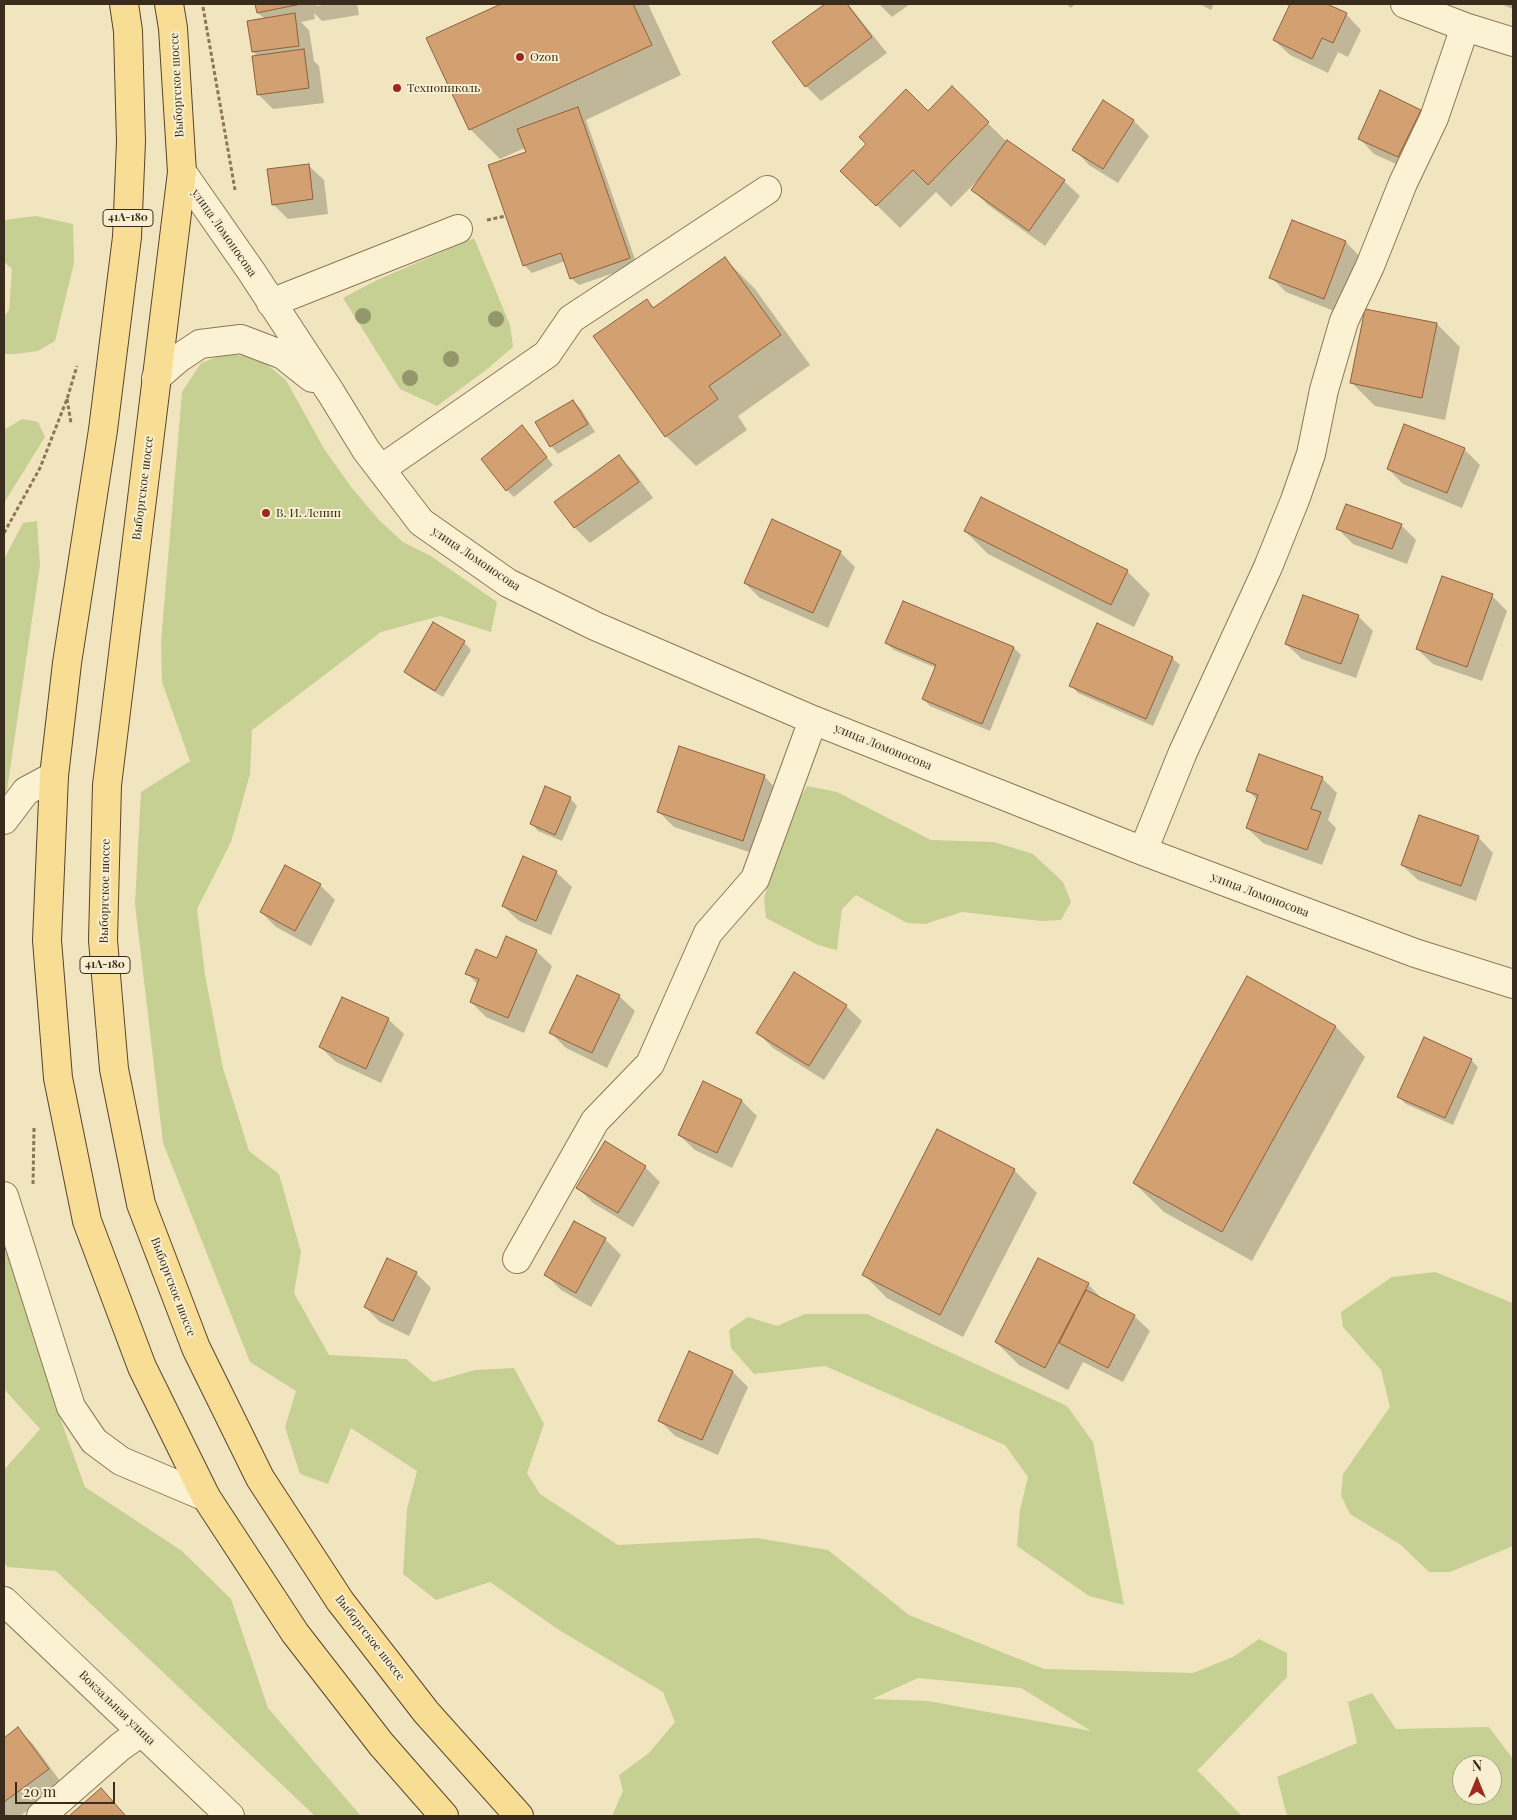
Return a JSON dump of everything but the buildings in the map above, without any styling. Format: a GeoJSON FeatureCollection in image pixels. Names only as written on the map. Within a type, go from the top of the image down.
{"type":"FeatureCollection","features":[{"type":"Feature","properties":{"kind":"main road","name":"41А-180"},"geometry":{"type":"LineString","coordinates":[[124,4],[128,31],[131,142],[127,237],[103,430],[67,663],[54,776],[47,940],[58,1078],[87,1221],[142,1367],[206,1497],[295,1633],[381,1744],[444,1816]]}},
{"type":"Feature","properties":{"kind":"main road","name":"Выборгское шоссе"},"geometry":{"type":"LineString","coordinates":[[169,4],[173,28],[182,172],[107,785],[103,940],[114,1069],[142,1204],[196,1348],[260,1478],[340,1601],[426,1712],[519,1816]]}},
{"type":"Feature","properties":{"kind":"street"},"geometry":{"type":"LineString","coordinates":[[1405,4],[1435,9],[1465,27],[1513,42]]}},
{"type":"Feature","properties":{"kind":"street"},"geometry":{"type":"LineString","coordinates":[[1143,851],[1184,752],[1268,567],[1295,500],[1311,454],[1324,390],[1344,322],[1370,266],[1403,183],[1434,118],[1465,27]]}},
{"type":"Feature","properties":{"kind":"street","name":"улица Ломоносова"},"geometry":{"type":"LineString","coordinates":[[182,172],[272,303],[366,450],[422,522],[508,583],[595,626],[814,720],[1143,851],[1415,953],[1513,984]]}},
{"type":"Feature","properties":{"kind":"street"},"geometry":{"type":"LineString","coordinates":[[381,469],[546,354],[571,319],[767,190]]}},
{"type":"Feature","properties":{"kind":"street"},"geometry":{"type":"LineString","coordinates":[[272,303],[458,229]]}},
{"type":"Feature","properties":{"kind":"street","name":"улица Ломоносова"},"geometry":{"type":"LineString","coordinates":[[156,378],[179,358],[200,344],[241,339],[283,355],[331,393]]}},
{"type":"Feature","properties":{"kind":"street"},"geometry":{"type":"LineString","coordinates":[[517,1260],[594,1121],[650,1064],[708,932],[755,879],[814,720]]}},
{"type":"Feature","properties":{"kind":"street"},"geometry":{"type":"LineString","coordinates":[[4,820],[26,791],[54,776]]}},
{"type":"Feature","properties":{"kind":"street"},"geometry":{"type":"LineString","coordinates":[[4,1196],[72,1407],[94,1441],[121,1461],[206,1497]]}},
{"type":"Feature","properties":{"kind":"street","name":"Вокзальная улица"},"geometry":{"type":"LineString","coordinates":[[4,1601],[230,1816]]}},
{"type":"Feature","properties":{"kind":"street"},"geometry":{"type":"LineString","coordinates":[[40,1816],[120,1747],[141,1732]]}},
{"type":"Feature","properties":{"kind":"path"},"geometry":{"type":"LineString","coordinates":[[203,4],[236,199],[217,224]]}},
{"type":"Feature","properties":{"kind":"path"},"geometry":{"type":"LineString","coordinates":[[4,533],[40,468],[67,399]]}},
{"type":"Feature","properties":{"kind":"path"},"geometry":{"type":"LineString","coordinates":[[33,1191],[34,1126]]}},
{"type":"Feature","properties":{"kind":"green space"},"geometry":{"type":"Polygon","coordinates":[[[36,216],[73,224],[74,263],[55,341],[38,351],[4,354],[4,316],[9,310],[12,269],[4,262],[4,220],[36,216]]]}},
{"type":"Feature","properties":{"kind":"green space"},"geometry":{"type":"Polygon","coordinates":[[[474,238],[510,325],[513,347],[486,370],[437,406],[400,389],[343,298],[377,280],[474,238]]]}},
{"type":"Feature","properties":{"kind":"green space"},"geometry":{"type":"Polygon","coordinates":[[[225,354],[258,357],[286,380],[323,447],[351,487],[379,520],[403,542],[431,556],[497,602],[491,632],[440,616],[381,632],[252,730],[250,774],[231,842],[197,909],[205,975],[223,1068],[249,1151],[279,1174],[301,1252],[294,1293],[329,1355],[406,1359],[433,1382],[475,1370],[514,1368],[544,1424],[527,1473],[540,1494],[618,1545],[757,1538],[828,1550],[909,1615],[1044,1669],[1193,1673],[1233,1657],[1259,1639],[1287,1653],[1287,1677],[1197,1770],[1242,1816],[612,1816],[623,1791],[619,1775],[649,1753],[675,1722],[663,1692],[559,1630],[490,1582],[436,1600],[403,1574],[407,1509],[417,1471],[351,1428],[328,1484],[300,1474],[285,1427],[296,1391],[250,1362],[163,1143],[135,904],[141,792],[190,761],[162,682],[161,642],[182,392],[201,363],[225,354]],[[918,1678],[872,1699],[928,1701],[1091,1731],[1021,1688],[918,1678]]]}},
{"type":"Feature","properties":{"kind":"green space"},"geometry":{"type":"Polygon","coordinates":[[[22,419],[38,422],[45,437],[4,503],[4,430],[22,419]]]}},
{"type":"Feature","properties":{"kind":"green space"},"geometry":{"type":"Polygon","coordinates":[[[37,521],[40,565],[7,790],[4,794],[4,559],[23,523],[37,521]]]}},
{"type":"Feature","properties":{"kind":"green space"},"geometry":{"type":"Polygon","coordinates":[[[807,786],[837,792],[931,840],[994,842],[1033,854],[1063,882],[1071,902],[1061,920],[1041,921],[962,912],[925,924],[907,923],[856,895],[842,909],[837,950],[818,945],[766,918],[764,898],[788,820],[807,786]]]}},
{"type":"Feature","properties":{"kind":"green space"},"geometry":{"type":"Polygon","coordinates":[[[4,1230],[54,1401],[85,1487],[182,1551],[231,1599],[268,1708],[361,1816],[315,1816],[56,1571],[7,1567],[4,1562],[4,1470],[40,1429],[4,1389],[4,1230]]]}},
{"type":"Feature","properties":{"kind":"green space"},"geometry":{"type":"Polygon","coordinates":[[[1435,1272],[1513,1303],[1513,1546],[1450,1572],[1429,1572],[1401,1545],[1350,1514],[1341,1495],[1343,1474],[1390,1407],[1381,1370],[1343,1327],[1341,1312],[1392,1277],[1435,1272]]]}},
{"type":"Feature","properties":{"kind":"green space"},"geometry":{"type":"Polygon","coordinates":[[[805,1314],[867,1314],[1067,1406],[1093,1442],[1124,1605],[1089,1596],[1017,1546],[1020,1510],[1028,1477],[1005,1445],[825,1366],[754,1374],[731,1348],[729,1330],[748,1317],[777,1326],[805,1314]]]}},
{"type":"Feature","properties":{"kind":"green space"},"geometry":{"type":"Polygon","coordinates":[[[1372,1693],[1396,1729],[1489,1727],[1513,1759],[1513,1816],[1287,1816],[1277,1777],[1357,1743],[1348,1702],[1372,1693]]]}},
{"type":"Feature","properties":{"kind":"place","name":"Ozon"},"geometry":{"type":"Point","coordinates":[520,57]}},
{"type":"Feature","properties":{"kind":"place","name":"Технониколь"},"geometry":{"type":"Point","coordinates":[397,88]}},
{"type":"Feature","properties":{"kind":"place","name":"В. И. Ленин"},"geometry":{"type":"Point","coordinates":[266,513]}}]}
